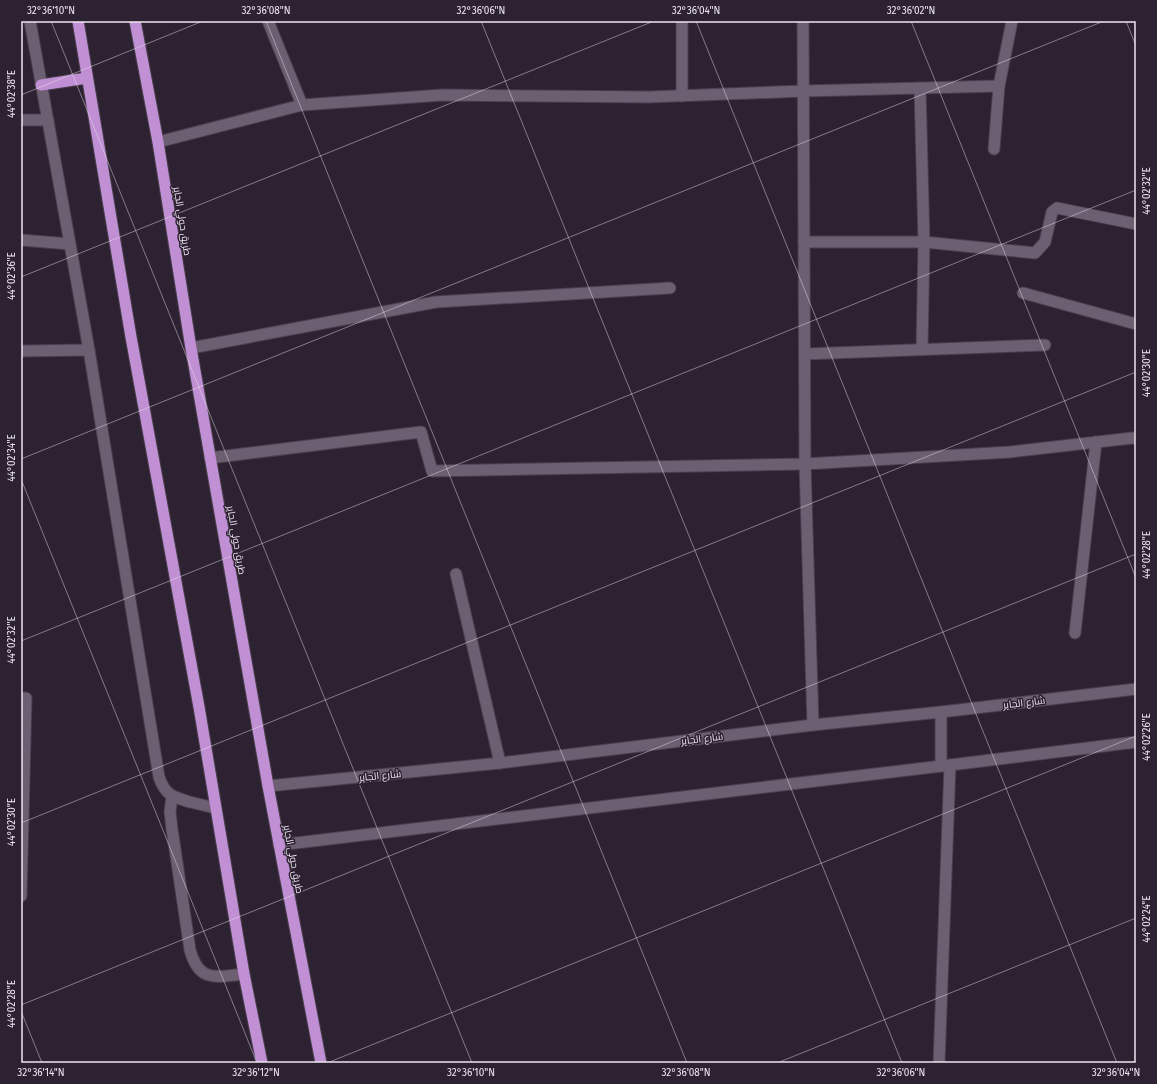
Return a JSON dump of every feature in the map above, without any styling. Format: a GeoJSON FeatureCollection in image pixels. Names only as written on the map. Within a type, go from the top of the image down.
{"type":"FeatureCollection","features":[{"type":"Feature","properties":{"kind":"highway"},"geometry":{"type":"LineString","coordinates":[[78,21],[131,337],[197,699],[244,974],[262,1063]]}},
{"type":"Feature","properties":{"kind":"highway","name":"طريق حولي الجاير"},"geometry":{"type":"LineString","coordinates":[[135,21],[158,142],[191,348],[268,786],[321,1063]]}},
{"type":"Feature","properties":{"kind":"highway"},"geometry":{"type":"LineString","coordinates":[[41,85],[87,78]]}},
{"type":"Feature","properties":{"kind":"street"},"geometry":{"type":"LineString","coordinates":[[30,21],[89,350],[159,777],[161,785],[166,791],[179,800],[215,808]]}},
{"type":"Feature","properties":{"kind":"street"},"geometry":{"type":"LineString","coordinates":[[268,21],[302,105]]}},
{"type":"Feature","properties":{"kind":"street"},"geometry":{"type":"LineString","coordinates":[[682,21],[682,96]]}},
{"type":"Feature","properties":{"kind":"street"},"geometry":{"type":"LineString","coordinates":[[803,21],[805,464],[813,725]]}},
{"type":"Feature","properties":{"kind":"street"},"geometry":{"type":"LineString","coordinates":[[994,149],[999,86],[1012,21]]}},
{"type":"Feature","properties":{"kind":"street"},"geometry":{"type":"LineString","coordinates":[[158,142],[302,105],[442,95],[649,97],[999,86]]}},
{"type":"Feature","properties":{"kind":"street"},"geometry":{"type":"LineString","coordinates":[[920,88],[924,242],[922,349]]}},
{"type":"Feature","properties":{"kind":"street"},"geometry":{"type":"LineString","coordinates":[[21,120],[48,120]]}},
{"type":"Feature","properties":{"kind":"street"},"geometry":{"type":"LineString","coordinates":[[804,242],[924,242],[1035,253],[1045,242],[1052,212],[1057,208],[1136,224]]}},
{"type":"Feature","properties":{"kind":"street"},"geometry":{"type":"LineString","coordinates":[[21,240],[70,244]]}},
{"type":"Feature","properties":{"kind":"street"},"geometry":{"type":"LineString","coordinates":[[191,348],[436,302],[670,288]]}},
{"type":"Feature","properties":{"kind":"street"},"geometry":{"type":"LineString","coordinates":[[1023,293],[1136,324]]}},
{"type":"Feature","properties":{"kind":"street"},"geometry":{"type":"LineString","coordinates":[[805,354],[1045,345]]}},
{"type":"Feature","properties":{"kind":"street"},"geometry":{"type":"LineString","coordinates":[[21,351],[89,350]]}},
{"type":"Feature","properties":{"kind":"street"},"geometry":{"type":"LineString","coordinates":[[210,458],[422,432],[432,472],[805,464],[1010,452],[1132,438],[1136,439]]}},
{"type":"Feature","properties":{"kind":"street"},"geometry":{"type":"LineString","coordinates":[[1075,632],[1096,442]]}},
{"type":"Feature","properties":{"kind":"street"},"geometry":{"type":"LineString","coordinates":[[456,574],[500,763]]}},
{"type":"Feature","properties":{"kind":"street","name":"شارع الجاير"},"geometry":{"type":"LineString","coordinates":[[268,786],[500,763],[813,725],[941,712],[1136,689]]}},
{"type":"Feature","properties":{"kind":"street"},"geometry":{"type":"LineString","coordinates":[[21,698],[26,698],[21,896]]}},
{"type":"Feature","properties":{"kind":"street"},"geometry":{"type":"LineString","coordinates":[[939,1063],[945,766],[941,712]]}},
{"type":"Feature","properties":{"kind":"street"},"geometry":{"type":"LineString","coordinates":[[279,845],[1136,742]]}},
{"type":"Feature","properties":{"kind":"street"},"geometry":{"type":"LineString","coordinates":[[172,796],[170,812],[172,830],[190,950],[193,960],[198,968],[203,973],[208,975],[220,977],[244,974]]}}]}
